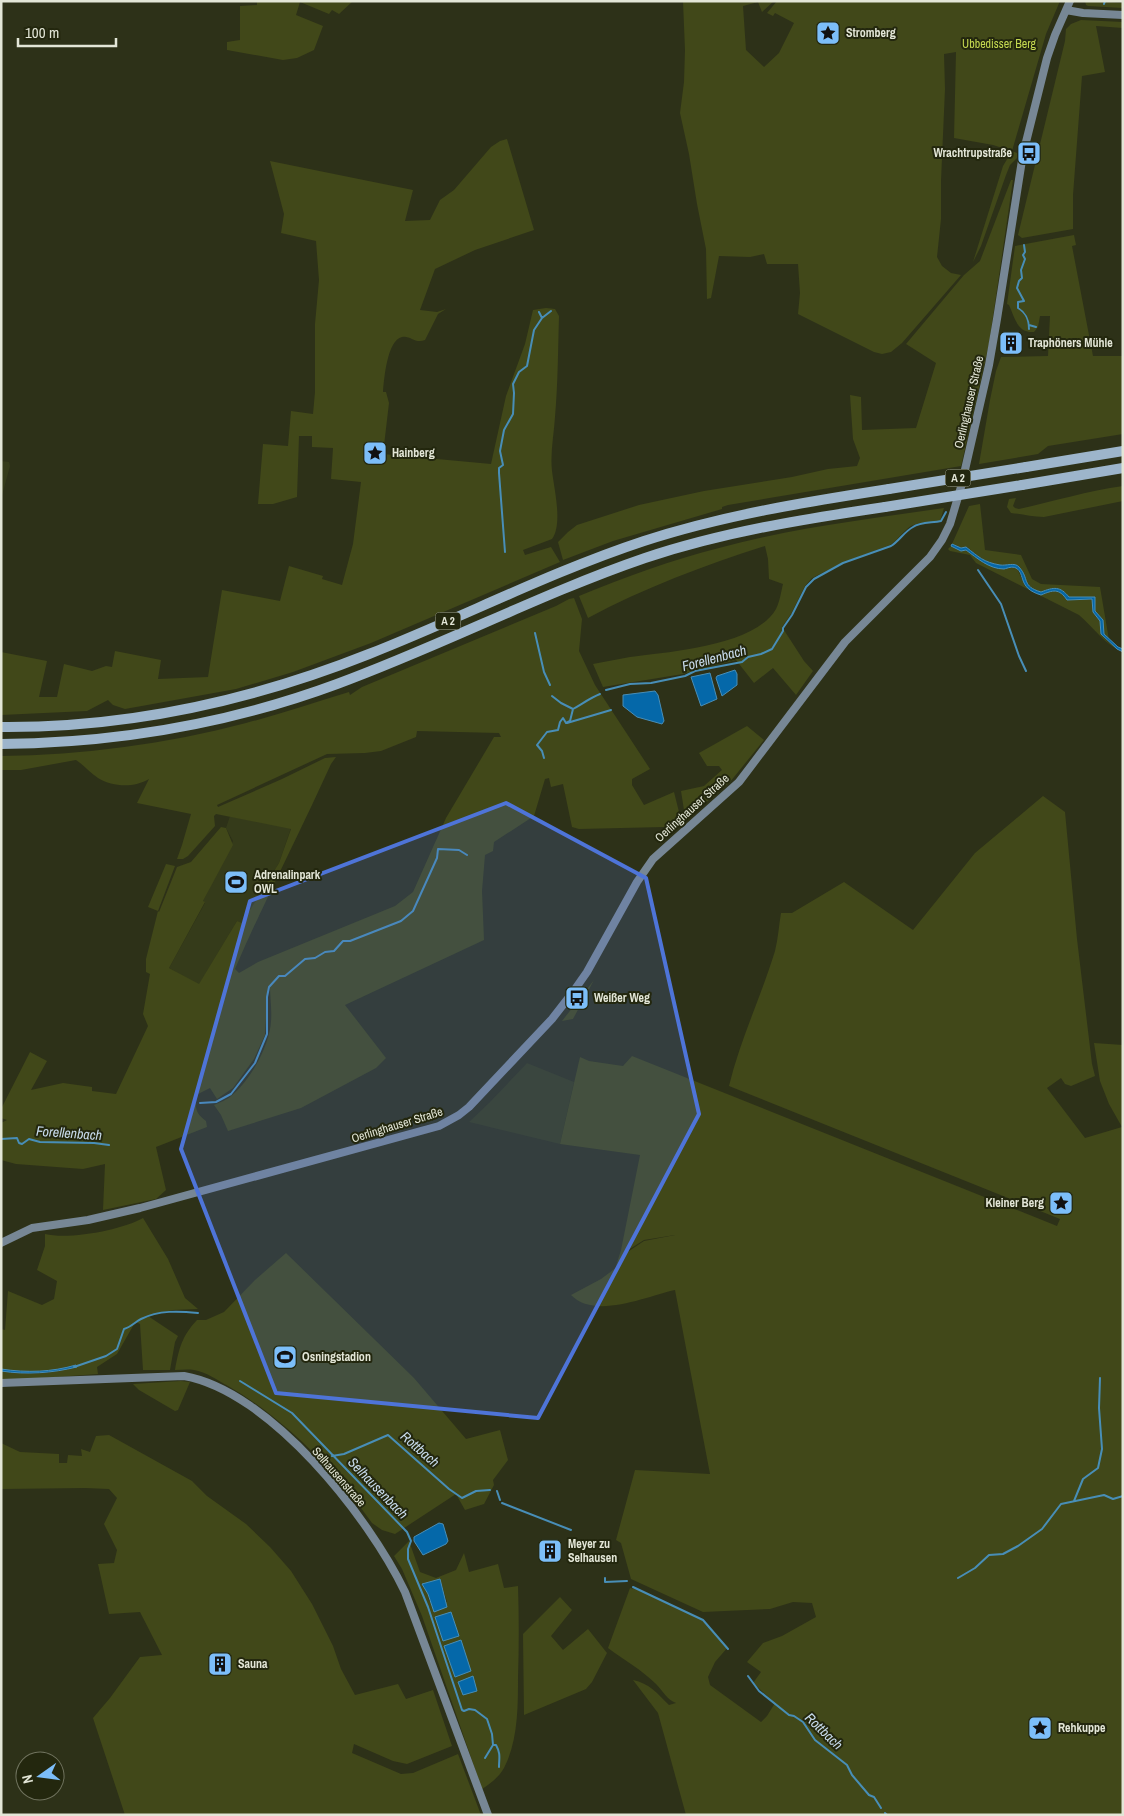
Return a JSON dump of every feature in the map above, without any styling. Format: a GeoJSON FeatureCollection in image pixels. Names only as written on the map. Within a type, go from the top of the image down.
{"type":"FeatureCollection","features":[{"type":"Feature","properties":{"kind":"highway","name":"A 2"},"geometry":{"type":"LineString","coordinates":[[1,727],[71,725],[132,718],[201,706],[252,694],[301,679],[370,654],[577,566],[692,526],[744,514],[889,489],[1123,452]]}},
{"type":"Feature","properties":{"kind":"highway","name":"A 2"},"geometry":{"type":"LineString","coordinates":[[1,744],[45,743],[116,737],[202,723],[253,711],[304,696],[363,674],[565,589],[646,558],[737,532],[785,522],[1123,468]]}},
{"type":"Feature","properties":{"kind":"main road","name":"Oerlinghauser Straße"},"geometry":{"type":"LineString","coordinates":[[1,1243],[32,1228],[96,1218],[140,1208],[439,1126],[469,1107],[552,1019],[587,972],[637,882],[653,859],[739,782],[845,642],[930,558],[942,540],[950,524],[961,487],[989,365],[1022,154],[1047,58],[1070,1]]}},
{"type":"Feature","properties":{"kind":"main road"},"geometry":{"type":"LineString","coordinates":[[1066,10],[1083,13],[1123,15]]}},
{"type":"Feature","properties":{"kind":"main road","name":"Selhausenstraße"},"geometry":{"type":"LineString","coordinates":[[1,1383],[184,1376],[201,1380],[228,1394],[265,1417],[284,1432],[343,1496],[391,1564],[405,1592],[488,1815]]}},
{"type":"Feature","properties":{"kind":"highlighted area"},"geometry":{"type":"Polygon","coordinates":[[[506,803],[646,878],[699,1114],[538,1418],[276,1393],[181,1149],[250,901],[506,803]]]}},
{"type":"Feature","properties":{"kind":"shaded area"},"geometry":{"type":"Polygon","coordinates":[[[1,461],[9,462],[10,466],[1,499],[1,461]]]}},
{"type":"Feature","properties":{"kind":"shaded area"},"geometry":{"type":"Polygon","coordinates":[[[230,816],[291,828],[279,863],[242,924],[237,921],[199,985],[169,968],[205,903],[203,901],[233,841],[226,828],[230,816]]]}},
{"type":"Feature","properties":{"kind":"shaded area"},"geometry":{"type":"Polygon","coordinates":[[[527,1063],[574,1082],[560,1144],[469,1122],[527,1063]]]}},
{"type":"Feature","properties":{"kind":"green space"},"geometry":{"type":"Polygon","coordinates":[[[257,1],[353,1],[339,14],[332,10],[329,14],[300,2],[296,15],[323,26],[314,50],[297,58],[283,60],[227,50],[227,42],[240,40],[240,6],[257,5],[257,1]]]}},
{"type":"Feature","properties":{"kind":"green space","name":"Ubbedisser Berg"},"geometry":{"type":"Polygon","coordinates":[[[683,1],[774,1],[762,12],[758,2],[743,6],[746,50],[764,67],[779,53],[794,23],[775,13],[773,16],[767,13],[777,1],[1060,1],[1046,34],[1012,151],[993,145],[954,138],[956,52],[944,54],[945,89],[941,219],[937,257],[942,266],[951,273],[961,275],[902,343],[891,352],[882,354],[874,352],[798,314],[800,293],[798,264],[767,264],[764,254],[750,257],[719,256],[711,298],[707,299],[706,249],[680,113],[684,82],[685,50],[683,1]]]}},
{"type":"Feature","properties":{"kind":"green space"},"geometry":{"type":"Polygon","coordinates":[[[1085,1],[1122,3],[1123,8],[1088,6],[1085,1]]]}},
{"type":"Feature","properties":{"kind":"green space"},"geometry":{"type":"Polygon","coordinates":[[[1081,20],[1123,22],[1123,28],[1096,26],[1105,72],[1082,76],[1073,195],[1073,229],[1022,238],[1018,235],[1065,41],[1066,29],[1071,24],[1081,20]]]}},
{"type":"Feature","properties":{"kind":"green space"},"geometry":{"type":"Polygon","coordinates":[[[507,139],[534,230],[475,250],[435,269],[420,310],[437,312],[446,309],[438,314],[425,340],[418,341],[402,337],[393,345],[387,361],[383,386],[383,392],[386,392],[389,403],[383,454],[491,464],[506,396],[525,344],[533,310],[555,309],[559,316],[552,471],[557,506],[557,524],[552,539],[523,550],[525,555],[551,547],[560,562],[371,643],[293,672],[236,689],[125,709],[113,705],[108,700],[87,711],[1,715],[1,652],[47,661],[39,697],[57,697],[64,664],[92,671],[106,666],[112,667],[115,651],[161,660],[158,679],[208,677],[222,590],[280,601],[289,566],[323,576],[322,579],[342,585],[353,544],[361,482],[331,479],[333,448],[312,447],[312,436],[299,436],[297,497],[273,504],[258,504],[263,444],[288,446],[291,411],[313,414],[315,392],[315,324],[319,280],[316,241],[281,233],[284,214],[270,161],[413,190],[405,221],[430,220],[440,200],[454,190],[491,147],[507,139]]]}},
{"type":"Feature","properties":{"kind":"green space"},"geometry":{"type":"Polygon","coordinates":[[[1012,151],[1017,153],[1017,158],[1010,165],[981,246],[973,262],[1003,166],[1012,151]]]}},
{"type":"Feature","properties":{"kind":"green space"},"geometry":{"type":"Polygon","coordinates":[[[1011,180],[1013,180],[989,344],[961,466],[728,505],[722,507],[722,509],[613,541],[563,560],[558,542],[577,525],[639,505],[704,491],[792,477],[828,469],[857,466],[860,458],[853,439],[850,395],[861,397],[862,430],[916,428],[936,363],[906,344],[964,275],[980,261],[1011,180]]]}},
{"type":"Feature","properties":{"kind":"green space"},"geometry":{"type":"Polygon","coordinates":[[[1074,235],[1076,245],[1072,246],[1093,356],[1123,356],[1123,434],[1048,446],[1038,454],[979,464],[990,400],[1001,357],[1048,356],[1050,316],[1040,316],[1038,327],[1034,332],[1028,332],[1017,324],[1007,304],[1015,246],[1074,235]]]}},
{"type":"Feature","properties":{"kind":"green space"},"geometry":{"type":"Polygon","coordinates":[[[1123,486],[1123,501],[1044,517],[1011,513],[1007,507],[1009,499],[1016,498],[1013,506],[1019,509],[1084,493],[1123,486]]]}},
{"type":"Feature","properties":{"kind":"green space"},"geometry":{"type":"Polygon","coordinates":[[[980,504],[985,550],[1021,555],[1032,579],[1041,584],[1100,587],[1109,640],[1104,634],[1102,620],[1095,611],[1095,597],[1069,597],[1060,589],[1041,593],[1028,585],[1022,571],[1017,566],[989,562],[967,547],[962,548],[952,544],[969,506],[980,504]]]}},
{"type":"Feature","properties":{"kind":"green space"},"geometry":{"type":"Polygon","coordinates":[[[944,508],[940,521],[911,526],[890,545],[842,563],[812,578],[805,586],[782,627],[804,661],[813,671],[796,695],[773,668],[754,683],[736,660],[683,674],[603,687],[593,664],[709,645],[750,631],[765,621],[776,609],[783,584],[769,579],[765,546],[675,578],[588,618],[579,596],[666,563],[747,541],[831,525],[944,508]]]}},
{"type":"Feature","properties":{"kind":"green space"},"geometry":{"type":"Polygon","coordinates":[[[951,546],[961,551],[966,550],[982,561],[994,566],[1017,568],[1025,586],[1041,595],[1056,591],[1061,593],[1067,600],[1092,599],[1093,612],[1100,621],[1101,634],[1108,642],[1123,652],[1105,641],[1079,615],[976,563],[970,555],[950,551],[948,549],[951,546]]]}},
{"type":"Feature","properties":{"kind":"green space"},"geometry":{"type":"Polygon","coordinates":[[[574,598],[582,619],[579,651],[595,685],[650,769],[632,779],[632,785],[644,805],[674,792],[680,816],[664,827],[579,829],[572,827],[563,784],[551,787],[549,778],[545,779],[534,816],[494,842],[493,851],[485,855],[482,891],[484,940],[345,1005],[386,1058],[376,1068],[301,1108],[228,1131],[214,1105],[228,1099],[238,1089],[252,1072],[263,1051],[271,1021],[270,986],[268,986],[265,1035],[254,1059],[233,1088],[217,1099],[210,1088],[198,1094],[196,1109],[206,1121],[207,1127],[156,1147],[166,1190],[156,1199],[103,1210],[105,1164],[83,1169],[16,1164],[1,1160],[1,1123],[7,1120],[1,1118],[1,1109],[30,1052],[47,1061],[31,1090],[63,1083],[92,1087],[92,1091],[116,1094],[148,1026],[143,1014],[150,974],[146,972],[146,959],[158,911],[177,867],[191,862],[221,827],[226,828],[233,845],[169,968],[199,984],[237,921],[242,923],[279,863],[291,829],[216,814],[214,816],[215,826],[188,856],[183,859],[177,859],[191,814],[137,803],[149,779],[137,784],[117,785],[98,778],[76,760],[21,770],[1,770],[1,756],[93,751],[186,737],[272,716],[349,692],[350,695],[362,687],[574,598]],[[417,731],[416,737],[381,751],[327,754],[217,805],[218,807],[325,758],[336,757],[258,917],[235,969],[239,973],[258,962],[395,906],[413,892],[446,818],[494,737],[501,737],[499,733],[417,731]]]}},
{"type":"Feature","properties":{"kind":"green space"},"geometry":{"type":"Polygon","coordinates":[[[747,726],[764,740],[730,782],[690,816],[687,815],[684,810],[681,791],[704,786],[722,770],[719,766],[707,766],[699,753],[747,726]]]}},
{"type":"Feature","properties":{"kind":"green space"},"geometry":{"type":"Polygon","coordinates":[[[1043,796],[1065,812],[1077,939],[1095,1076],[1071,1086],[1065,1084],[1061,1078],[1047,1088],[1085,1138],[1122,1127],[1109,1104],[1100,1081],[1094,1043],[1123,1045],[1123,1815],[686,1815],[658,1713],[633,1680],[649,1686],[669,1705],[676,1703],[668,1698],[645,1674],[608,1648],[630,1588],[640,1590],[700,1618],[728,1647],[715,1662],[708,1677],[710,1685],[761,1722],[775,1703],[753,1683],[761,1672],[747,1662],[763,1643],[782,1636],[816,1617],[812,1603],[793,1602],[770,1609],[703,1612],[631,1579],[621,1543],[616,1540],[635,1470],[710,1474],[675,1290],[636,1301],[607,1306],[593,1306],[581,1302],[571,1295],[601,1279],[617,1267],[626,1253],[644,1241],[675,1235],[644,1240],[625,1252],[616,1266],[621,1250],[640,1155],[560,1144],[580,1057],[589,1061],[623,1066],[632,1056],[1057,1226],[1060,1219],[729,1086],[739,1052],[775,951],[781,913],[792,913],[844,882],[913,930],[975,853],[1043,796]]]}},
{"type":"Feature","properties":{"kind":"green space"},"geometry":{"type":"Polygon","coordinates":[[[166,864],[175,866],[158,911],[148,907],[166,864]]]}},
{"type":"Feature","properties":{"kind":"green space"},"geometry":{"type":"Polygon","coordinates":[[[594,980],[573,1019],[562,1021],[594,980]]]}},
{"type":"Feature","properties":{"kind":"green space"},"geometry":{"type":"Polygon","coordinates":[[[143,1218],[168,1259],[185,1298],[198,1309],[173,1310],[148,1316],[178,1336],[175,1342],[170,1370],[143,1370],[140,1324],[136,1322],[117,1354],[97,1367],[98,1374],[14,1380],[1,1379],[1,1371],[39,1373],[58,1371],[76,1365],[39,1371],[1,1369],[1,1329],[5,1330],[8,1291],[42,1305],[54,1299],[57,1281],[37,1270],[45,1246],[45,1234],[67,1236],[95,1233],[143,1218]]]}},
{"type":"Feature","properties":{"kind":"green space","name":"Osningstadion"},"geometry":{"type":"Polygon","coordinates":[[[286,1253],[414,1378],[466,1439],[500,1430],[508,1460],[493,1480],[494,1485],[484,1504],[465,1510],[456,1494],[395,1534],[382,1530],[372,1523],[325,1465],[269,1413],[207,1374],[194,1370],[175,1370],[182,1343],[188,1331],[197,1320],[206,1320],[224,1312],[255,1280],[286,1253]]]}},
{"type":"Feature","properties":{"kind":"green space"},"geometry":{"type":"Polygon","coordinates":[[[190,1382],[178,1410],[175,1411],[139,1390],[133,1384],[190,1382]]]}},
{"type":"Feature","properties":{"kind":"green space"},"geometry":{"type":"Polygon","coordinates":[[[109,1435],[192,1481],[207,1496],[246,1524],[270,1547],[291,1571],[312,1604],[333,1646],[341,1669],[355,1695],[398,1684],[406,1699],[433,1690],[452,1746],[407,1764],[393,1761],[354,1744],[352,1753],[401,1774],[413,1773],[458,1754],[481,1815],[125,1815],[93,1718],[140,1657],[162,1655],[140,1612],[109,1614],[98,1564],[114,1563],[117,1550],[104,1524],[117,1498],[109,1489],[1,1489],[1,1443],[20,1452],[59,1454],[59,1463],[67,1463],[68,1455],[82,1456],[81,1449],[90,1452],[96,1436],[109,1435]]]}},
{"type":"Feature","properties":{"kind":"green space"},"geometry":{"type":"Polygon","coordinates":[[[409,1541],[420,1572],[436,1578],[456,1570],[464,1553],[469,1572],[498,1564],[504,1588],[518,1586],[518,1700],[515,1735],[509,1758],[504,1768],[494,1780],[482,1789],[422,1616],[402,1569],[394,1556],[409,1541]],[[440,1579],[428,1594],[429,1601],[447,1602],[440,1579]]]}},
{"type":"Feature","properties":{"kind":"green space"},"geometry":{"type":"Polygon","coordinates":[[[560,1597],[572,1610],[551,1636],[563,1650],[588,1629],[607,1653],[592,1682],[586,1689],[524,1715],[523,1634],[560,1597]]]}},
{"type":"Feature","properties":{"kind":"water"},"geometry":{"type":"Polygon","coordinates":[[[952,544],[961,548],[966,547],[989,562],[1017,566],[1022,571],[1028,585],[1035,590],[1041,592],[1056,588],[1063,591],[1069,597],[1095,597],[1095,611],[1103,620],[1104,634],[1118,647],[1123,649],[1123,652],[1101,634],[1100,621],[1093,612],[1092,599],[1067,600],[1061,593],[1056,591],[1041,595],[1033,592],[1025,585],[1021,574],[1016,568],[999,569],[993,567],[966,550],[961,551],[951,546],[952,544]]]}},
{"type":"Feature","properties":{"kind":"water"},"geometry":{"type":"Polygon","coordinates":[[[735,670],[737,685],[722,696],[717,676],[735,670]]]}},
{"type":"Feature","properties":{"kind":"water"},"geometry":{"type":"Polygon","coordinates":[[[710,673],[717,699],[701,706],[691,677],[710,673]]]}},
{"type":"Feature","properties":{"kind":"water"},"geometry":{"type":"Polygon","coordinates":[[[655,691],[658,695],[664,721],[662,724],[637,717],[623,706],[623,695],[655,691]]]}},
{"type":"Feature","properties":{"kind":"water"},"geometry":{"type":"Polygon","coordinates":[[[76,1365],[77,1367],[39,1373],[1,1371],[1,1369],[20,1371],[49,1370],[76,1365]]]}},
{"type":"Feature","properties":{"kind":"water"},"geometry":{"type":"Polygon","coordinates":[[[439,1523],[443,1524],[448,1541],[446,1544],[423,1555],[414,1541],[414,1537],[439,1523]]]}},
{"type":"Feature","properties":{"kind":"water"},"geometry":{"type":"Polygon","coordinates":[[[440,1579],[447,1607],[434,1612],[428,1594],[422,1584],[440,1579]]]}},
{"type":"Feature","properties":{"kind":"water"},"geometry":{"type":"Polygon","coordinates":[[[451,1612],[459,1636],[443,1641],[435,1617],[451,1612]]]}},
{"type":"Feature","properties":{"kind":"water"},"geometry":{"type":"Polygon","coordinates":[[[461,1640],[471,1671],[455,1677],[444,1646],[461,1640]]]}},
{"type":"Feature","properties":{"kind":"water"},"geometry":{"type":"Polygon","coordinates":[[[473,1676],[477,1691],[463,1695],[458,1682],[473,1676]]]}},
{"type":"Feature","properties":{"kind":"waterway","name":"Forellenbach"},"geometry":{"type":"LineString","coordinates":[[1024,245],[1025,252],[1023,255],[1025,259],[1021,270],[1022,278],[1017,288],[1024,301],[1018,302],[1018,308],[1026,317],[1029,329]]}},
{"type":"Feature","properties":{"kind":"waterway"},"geometry":{"type":"LineString","coordinates":[[505,552],[499,473],[499,468],[503,465],[500,451],[504,430],[513,414],[513,384],[519,372],[527,366],[534,330],[542,318],[551,311]]}},
{"type":"Feature","properties":{"kind":"waterway"},"geometry":{"type":"LineString","coordinates":[[539,312],[542,318]]}},
{"type":"Feature","properties":{"kind":"waterway","name":"Forellenbach"},"geometry":{"type":"LineString","coordinates":[[1029,325],[1036,327]]}},
{"type":"Feature","properties":{"kind":"waterway","name":"Forellenbach"},"geometry":{"type":"LineString","coordinates":[[964,433],[968,418]]}},
{"type":"Feature","properties":{"kind":"waterway","name":"Forellenbach"},"geometry":{"type":"LineString","coordinates":[[606,690],[630,684],[651,683],[685,676],[695,671],[742,662],[748,657],[772,649],[806,587],[814,579],[843,563],[891,546],[916,525],[941,521],[946,512]]}},
{"type":"Feature","properties":{"kind":"waterway"},"geometry":{"type":"LineString","coordinates":[[978,570],[1001,604],[1026,671]]}},
{"type":"Feature","properties":{"kind":"waterway"},"geometry":{"type":"LineString","coordinates":[[535,633],[544,672],[550,685]]}},
{"type":"Feature","properties":{"kind":"waterway","name":"Forellenbach"},"geometry":{"type":"LineString","coordinates":[[544,758],[542,751],[537,745],[547,732],[558,730],[563,718],[566,723],[570,721],[573,709],[600,694]]}},
{"type":"Feature","properties":{"kind":"waterway"},"geometry":{"type":"LineString","coordinates":[[552,696],[573,709]]}},
{"type":"Feature","properties":{"kind":"waterway"},"geometry":{"type":"LineString","coordinates":[[567,723],[611,710]]}},
{"type":"Feature","properties":{"kind":"waterway","name":"Forellenbach"},"geometry":{"type":"LineString","coordinates":[[200,1103],[216,1102],[231,1094],[255,1063],[267,1034],[267,997],[269,987],[279,976],[285,976],[305,959],[315,958],[325,952],[334,951],[343,941],[350,941],[401,921],[413,911],[437,858],[438,849],[459,850],[467,855]]}},
{"type":"Feature","properties":{"kind":"waterway","name":"Forellenbach"},"geometry":{"type":"LineString","coordinates":[[1,1139],[17,1138],[19,1143],[22,1144],[29,1139],[40,1142],[109,1145]]}},
{"type":"Feature","properties":{"kind":"waterway","name":"Selhausenbach"},"geometry":{"type":"LineString","coordinates":[[74,1367],[106,1356],[117,1349],[124,1329],[141,1319],[162,1313],[198,1313]]}},
{"type":"Feature","properties":{"kind":"waterway"},"geometry":{"type":"LineString","coordinates":[[1074,1501],[1083,1479],[1098,1468],[1102,1449],[1099,1408],[1100,1378]]}},
{"type":"Feature","properties":{"kind":"waterway","name":"Selhausenbach"},"geometry":{"type":"LineString","coordinates":[[240,1381],[292,1413],[407,1532],[411,1541],[408,1549],[408,1559],[428,1607],[462,1710],[475,1710],[487,1719],[493,1745],[496,1745],[499,1751],[499,1767]]}},
{"type":"Feature","properties":{"kind":"waterway","name":"Rottbach"},"geometry":{"type":"LineString","coordinates":[[332,1456],[344,1454],[388,1435],[449,1489],[462,1498],[476,1491],[490,1490]]}},
{"type":"Feature","properties":{"kind":"waterway","name":"Rottbach"},"geometry":{"type":"LineString","coordinates":[[497,1491],[500,1500]]}},
{"type":"Feature","properties":{"kind":"waterway"},"geometry":{"type":"LineString","coordinates":[[958,1578],[975,1568],[989,1555],[1003,1554],[1042,1529],[1061,1504],[1104,1495],[1113,1499],[1123,1496]]}},
{"type":"Feature","properties":{"kind":"waterway","name":"Rottbach"},"geometry":{"type":"LineString","coordinates":[[502,1503],[571,1530]]}},
{"type":"Feature","properties":{"kind":"waterway","name":"Rottbach"},"geometry":{"type":"LineString","coordinates":[[605,1578],[605,1582],[627,1581]]}},
{"type":"Feature","properties":{"kind":"waterway","name":"Rottbach"},"geometry":{"type":"LineString","coordinates":[[633,1587],[703,1620],[728,1649]]}},
{"type":"Feature","properties":{"kind":"waterway","name":"Rottbach"},"geometry":{"type":"LineString","coordinates":[[748,1676],[759,1691],[789,1715],[803,1722],[815,1740],[847,1765],[852,1775],[869,1795],[874,1797],[881,1808]]}},
{"type":"Feature","properties":{"kind":"waterway","name":"Selhausenbach"},"geometry":{"type":"LineString","coordinates":[[485,1758],[493,1745]]}},
{"type":"Feature","properties":{"kind":"place","name":"Stromberg"},"geometry":{"type":"Point","coordinates":[828,33]}},
{"type":"Feature","properties":{"kind":"place","name":"Wrachtrupstraße"},"geometry":{"type":"Point","coordinates":[1029,153]}},
{"type":"Feature","properties":{"kind":"place","name":"Traphöners Mühle"},"geometry":{"type":"Point","coordinates":[1011,343]}},
{"type":"Feature","properties":{"kind":"place","name":"Hainberg"},"geometry":{"type":"Point","coordinates":[375,453]}},
{"type":"Feature","properties":{"kind":"place","name":"Adrenalinpark OWL"},"geometry":{"type":"Point","coordinates":[236,882]}},
{"type":"Feature","properties":{"kind":"place","name":"Weißer Weg"},"geometry":{"type":"Point","coordinates":[577,998]}},
{"type":"Feature","properties":{"kind":"place","name":"Kleiner Berg"},"geometry":{"type":"Point","coordinates":[1061,1203]}},
{"type":"Feature","properties":{"kind":"place","name":"Osningstadion"},"geometry":{"type":"Point","coordinates":[285,1357]}},
{"type":"Feature","properties":{"kind":"place","name":"Meyer zu Selhausen"},"geometry":{"type":"Point","coordinates":[550,1551]}},
{"type":"Feature","properties":{"kind":"place","name":"Sauna"},"geometry":{"type":"Point","coordinates":[220,1664]}},
{"type":"Feature","properties":{"kind":"place","name":"Rehkuppe"},"geometry":{"type":"Point","coordinates":[1040,1728]}}]}
